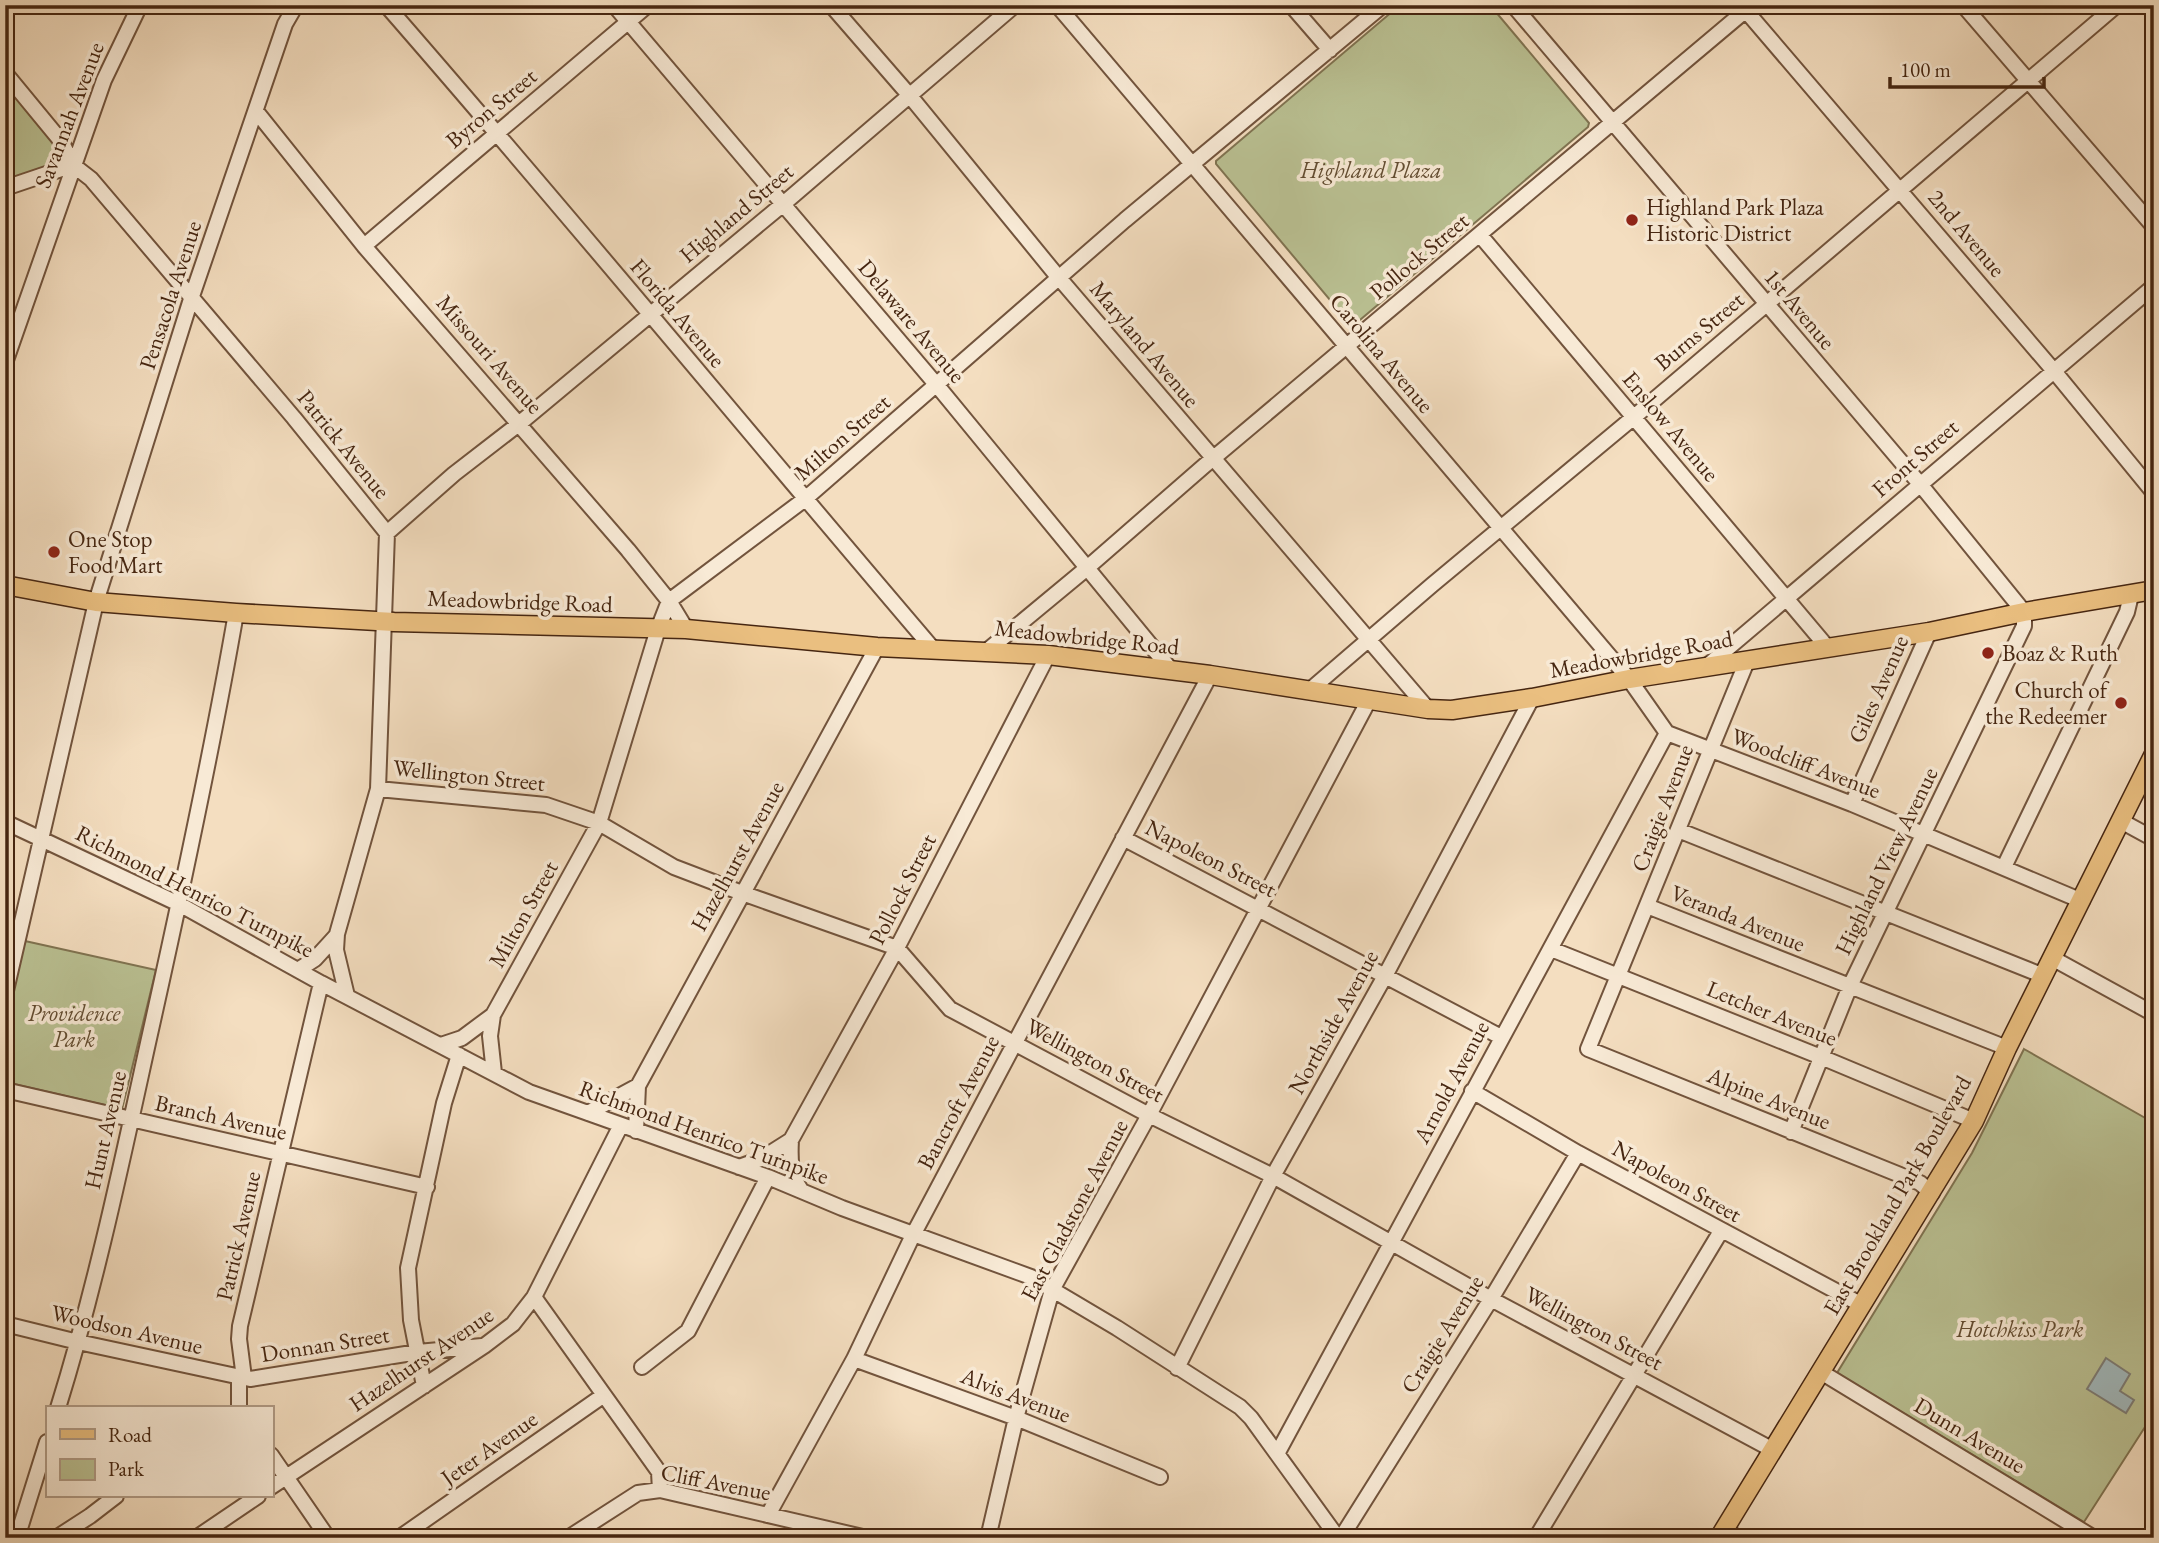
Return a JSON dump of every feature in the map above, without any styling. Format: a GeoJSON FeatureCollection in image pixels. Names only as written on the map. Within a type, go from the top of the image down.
{"type":"FeatureCollection","features":[{"type":"Feature","properties":{"kind":"main road","name":"Meadowbridge Road"},"geometry":{"type":"LineString","coordinates":[[5,586],[96,602],[236,613],[383,621],[686,629],[877,647],[988,650],[1048,655],[1209,675],[1428,709],[1452,710],[1707,666],[1929,632],[2024,612],[2154,590]]}},
{"type":"Feature","properties":{"kind":"main road","name":"East Brookland Park Boulevard"},"geometry":{"type":"LineString","coordinates":[[1727,1535],[1773,1450],[1974,1121],[2007,1048],[2154,754]]}},
{"type":"Feature","properties":{"kind":"street","name":"Savannah Avenue"},"geometry":{"type":"LineString","coordinates":[[5,363],[104,80],[140,5]]}},
{"type":"Feature","properties":{"kind":"street","name":"Pensacola Avenue"},"geometry":{"type":"LineString","coordinates":[[5,995],[96,602],[191,299],[285,24],[296,5]]}},
{"type":"Feature","properties":{"kind":"street","name":"Florida Avenue"},"geometry":{"type":"LineString","coordinates":[[386,5],[497,132],[934,650]]}},
{"type":"Feature","properties":{"kind":"street","name":"Delaware Avenue"},"geometry":{"type":"LineString","coordinates":[[614,5],[937,386],[1171,670]]}},
{"type":"Feature","properties":{"kind":"street","name":"Byron Street"},"geometry":{"type":"LineString","coordinates":[[364,246],[648,5]]}},
{"type":"Feature","properties":{"kind":"street","name":"Maryland Avenue"},"geometry":{"type":"LineString","coordinates":[[831,5],[1428,709]]}},
{"type":"Feature","properties":{"kind":"street","name":"Highland Street"},"geometry":{"type":"LineString","coordinates":[[387,533],[454,474],[520,423],[782,205],[1015,5]]}},
{"type":"Feature","properties":{"kind":"street","name":"Carolina Avenue"},"geometry":{"type":"LineString","coordinates":[[1057,5],[1629,679],[1667,733]]}},
{"type":"Feature","properties":{"kind":"street"},"geometry":{"type":"LineString","coordinates":[[1291,5],[1330,50]]}},
{"type":"Feature","properties":{"kind":"street","name":"Milton Street"},"geometry":{"type":"LineString","coordinates":[[494,1073],[490,1036],[493,1015],[599,823],[669,601],[805,499],[1059,277],[1383,5]]}},
{"type":"Feature","properties":{"kind":"street","name":"1st Avenue"},"geometry":{"type":"LineString","coordinates":[[1513,5],[1920,484],[2024,612]]}},
{"type":"Feature","properties":{"kind":"street"},"geometry":{"type":"LineString","coordinates":[[1963,5],[2154,227]]}},
{"type":"Feature","properties":{"kind":"street","name":"Burns Street"},"geometry":{"type":"LineString","coordinates":[[1310,691],[1432,584],[1634,417],[2117,5]]}},
{"type":"Feature","properties":{"kind":"street","name":"Pollock Street"},"geometry":{"type":"LineString","coordinates":[[988,650],[1746,7]]}},
{"type":"Feature","properties":{"kind":"street","name":"2nd Avenue"},"geometry":{"type":"LineString","coordinates":[[1746,7],[2154,493]]}},
{"type":"Feature","properties":{"kind":"street","name":"Patrick Avenue"},"geometry":{"type":"LineString","coordinates":[[5,73],[61,141],[73,165],[91,179],[294,418],[387,533],[378,789],[337,934],[336,950],[347,996]]}},
{"type":"Feature","properties":{"kind":"street","name":"Missouri Avenue"},"geometry":{"type":"LineString","coordinates":[[256,111],[364,246],[520,423],[669,601],[686,629]]}},
{"type":"Feature","properties":{"kind":"street"},"geometry":{"type":"LineString","coordinates":[[5,188],[73,165]]}},
{"type":"Feature","properties":{"kind":"street","name":"Enslow Avenue"},"geometry":{"type":"LineString","coordinates":[[1479,234],[1828,648]]}},
{"type":"Feature","properties":{"kind":"street","name":"Front Street"},"geometry":{"type":"LineString","coordinates":[[1707,666],[2154,286]]}},
{"type":"Feature","properties":{"kind":"street"},"geometry":{"type":"LineString","coordinates":[[2004,867],[2127,612],[2131,595]]}},
{"type":"Feature","properties":{"kind":"street","name":"Highland View Avenue"},"geometry":{"type":"LineString","coordinates":[[1791,1132],[1850,986],[2024,626],[2024,612]]}},
{"type":"Feature","properties":{"kind":"street","name":"Hunt Avenue"},"geometry":{"type":"LineString","coordinates":[[59,1406],[78,1342],[131,1119],[179,904],[236,613]]}},
{"type":"Feature","properties":{"kind":"street","name":"Giles Avenue"},"geometry":{"type":"LineString","coordinates":[[1852,804],[1929,632]]}},
{"type":"Feature","properties":{"kind":"street","name":"Hazelhurst Avenue"},"geometry":{"type":"LineString","coordinates":[[636,1130],[638,1086],[877,647]]}},
{"type":"Feature","properties":{"kind":"street","name":"Pollock Street"},"geometry":{"type":"LineString","coordinates":[[791,1140],[897,948],[1048,655]]}},
{"type":"Feature","properties":{"kind":"street","name":"Craigie Avenue"},"geometry":{"type":"LineString","coordinates":[[1588,1049],[1747,661]]}},
{"type":"Feature","properties":{"kind":"street","name":"Bancroft Avenue"},"geometry":{"type":"LineString","coordinates":[[768,1515],[854,1359],[913,1234],[1209,675]]}},
{"type":"Feature","properties":{"kind":"street","name":"Northside Avenue"},"geometry":{"type":"LineString","coordinates":[[1177,1368],[1273,1176],[1385,976],[1532,698]]}},
{"type":"Feature","properties":{"kind":"street","name":"East Gladstone Avenue"},"geometry":{"type":"LineString","coordinates":[[988,1538],[1016,1418],[1052,1290],[1149,1115],[1369,700]]}},
{"type":"Feature","properties":{"kind":"street","name":"Woodcliff Avenue"},"geometry":{"type":"LineString","coordinates":[[1667,733],[1852,804],[2082,901]]}},
{"type":"Feature","properties":{"kind":"street","name":"Arnold Avenue"},"geometry":{"type":"LineString","coordinates":[[1277,1454],[1667,733]]}},
{"type":"Feature","properties":{"kind":"street","name":"Wellington Street"},"geometry":{"type":"LineString","coordinates":[[378,789],[546,804],[599,823],[674,867],[897,948],[950,1009],[1149,1115],[1273,1176],[1491,1298],[1773,1450]]}},
{"type":"Feature","properties":{"kind":"street"},"geometry":{"type":"LineString","coordinates":[[2121,821],[2154,839]]}},
{"type":"Feature","properties":{"kind":"street","name":"Richmond Henrico Turnpike"},"geometry":{"type":"LineString","coordinates":[[5,822],[179,904],[321,983],[529,1092],[801,1189],[842,1208],[1018,1271],[1117,1328],[1246,1412],[1339,1538]]}},
{"type":"Feature","properties":{"kind":"street"},"geometry":{"type":"LineString","coordinates":[[1678,830],[2044,976]]}},
{"type":"Feature","properties":{"kind":"street","name":"Napoleon Street"},"geometry":{"type":"LineString","coordinates":[[1123,838],[1501,1037]]}},
{"type":"Feature","properties":{"kind":"street","name":"Veranda Avenue"},"geometry":{"type":"LineString","coordinates":[[1647,906],[2007,1048]]}},
{"type":"Feature","properties":{"kind":"street","name":"Patrick Avenue"},"geometry":{"type":"LineString","coordinates":[[298,970],[315,959],[337,934]]}},
{"type":"Feature","properties":{"kind":"street","name":"Letcher Avenue"},"geometry":{"type":"LineString","coordinates":[[1551,949],[1974,1121]]}},
{"type":"Feature","properties":{"kind":"street"},"geometry":{"type":"LineString","coordinates":[[2052,958],[2154,1014]]}},
{"type":"Feature","properties":{"kind":"street","name":"Patrick Avenue"},"geometry":{"type":"LineString","coordinates":[[239,1406],[242,1378],[240,1326],[321,983]]}},
{"type":"Feature","properties":{"kind":"street","name":"Milton Street"},"geometry":{"type":"LineString","coordinates":[[441,1045],[462,1038],[493,1015]]}},
{"type":"Feature","properties":{"kind":"street","name":"Alpine Avenue"},"geometry":{"type":"LineString","coordinates":[[1588,1049],[1920,1183],[1932,1193]]}},
{"type":"Feature","properties":{"kind":"street"},"geometry":{"type":"LineString","coordinates":[[424,1386],[411,1320],[408,1268],[444,1103],[460,1055]]}},
{"type":"Feature","properties":{"kind":"street"},"geometry":{"type":"LineString","coordinates":[[588,1113],[638,1086]]}},
{"type":"Feature","properties":{"kind":"street","name":"Branch Avenue"},"geometry":{"type":"LineString","coordinates":[[5,1090],[426,1187]]}},
{"type":"Feature","properties":{"kind":"street","name":"Napoleon Street"},"geometry":{"type":"LineString","coordinates":[[1472,1091],[1578,1153],[1862,1305]]}},
{"type":"Feature","properties":{"kind":"street","name":"Hazelhurst Avenue"},"geometry":{"type":"LineString","coordinates":[[273,1486],[513,1324],[534,1297],[621,1125]]}},
{"type":"Feature","properties":{"kind":"street"},"geometry":{"type":"LineString","coordinates":[[739,1167],[761,1158],[791,1140]]}},
{"type":"Feature","properties":{"kind":"street"},"geometry":{"type":"LineString","coordinates":[[791,1140],[790,1165],[801,1189]]}},
{"type":"Feature","properties":{"kind":"street","name":"Craigie Avenue"},"geometry":{"type":"LineString","coordinates":[[1339,1538],[1491,1298],[1578,1153]]}},
{"type":"Feature","properties":{"kind":"street"},"geometry":{"type":"LineString","coordinates":[[642,1367],[688,1331],[768,1177]]}},
{"type":"Feature","properties":{"kind":"street"},"geometry":{"type":"LineString","coordinates":[[1536,1538],[1721,1231]]}},
{"type":"Feature","properties":{"kind":"street"},"geometry":{"type":"LineString","coordinates":[[534,1297],[659,1472],[660,1490]]}},
{"type":"Feature","properties":{"kind":"street","name":"Woodson Avenue"},"geometry":{"type":"LineString","coordinates":[[5,1324],[242,1378]]}},
{"type":"Feature","properties":{"kind":"street"},"geometry":{"type":"LineString","coordinates":[[418,1352],[484,1346]]}},
{"type":"Feature","properties":{"kind":"street","name":"Donnan Street"},"geometry":{"type":"LineString","coordinates":[[242,1378],[418,1352]]}},
{"type":"Feature","properties":{"kind":"street","name":"Alvis Avenue"},"geometry":{"type":"LineString","coordinates":[[854,1359],[1016,1418],[1160,1477]]}},
{"type":"Feature","properties":{"kind":"street","name":"Dunn Avenue"},"geometry":{"type":"LineString","coordinates":[[1821,1372],[2094,1538]]}},
{"type":"Feature","properties":{"kind":"street","name":"Jeter Avenue"},"geometry":{"type":"LineString","coordinates":[[399,1538],[604,1395]]}},
{"type":"Feature","properties":{"kind":"street"},"geometry":{"type":"LineString","coordinates":[[17,1538],[46,1445]]}},
{"type":"Feature","properties":{"kind":"street"},"geometry":{"type":"LineString","coordinates":[[273,1458],[328,1538]]}},
{"type":"Feature","properties":{"kind":"street","name":"Cliff Avenue"},"geometry":{"type":"LineString","coordinates":[[568,1538],[638,1493],[660,1490],[867,1538]]}},
{"type":"Feature","properties":{"kind":"street"},"geometry":{"type":"LineString","coordinates":[[56,1538],[113,1498]]}},
{"type":"Feature","properties":{"kind":"street"},"geometry":{"type":"LineString","coordinates":[[196,1538],[255,1498]]}},
{"type":"Feature","properties":{"kind":"green space","name":"Highland Plaza"},"geometry":{"type":"Polygon","coordinates":[[[1400,5],[1490,5],[1589,123],[1588,127],[1351,325],[1216,161],[1400,5]]]}},
{"type":"Feature","properties":{"kind":"green space"},"geometry":{"type":"Polygon","coordinates":[[[5,82],[52,138],[57,152],[43,168],[5,181],[5,82]]]}},
{"type":"Feature","properties":{"kind":"green space","name":"Providence Park"},"geometry":{"type":"Polygon","coordinates":[[[25,941],[156,970],[122,1109],[5,1082],[5,1024],[25,941]]]}},
{"type":"Feature","properties":{"kind":"green space","name":"Hotchkiss Park"},"geometry":{"type":"Polygon","coordinates":[[[2024,1049],[2154,1123],[2154,1413],[2084,1522],[1837,1373],[1972,1153],[2024,1049]]]}},
{"type":"Feature","properties":{"kind":"water"},"geometry":{"type":"Polygon","coordinates":[[[2106,1358],[2130,1374],[2120,1391],[2134,1400],[2126,1413],[2087,1389],[2106,1358]]]}},
{"type":"Feature","properties":{"kind":"place","name":"Highland Park Plaza Historic District"},"geometry":{"type":"Point","coordinates":[1632,220]}},
{"type":"Feature","properties":{"kind":"place","name":"One Stop Food Mart"},"geometry":{"type":"Point","coordinates":[54,552]}},
{"type":"Feature","properties":{"kind":"place","name":"Boaz & Ruth"},"geometry":{"type":"Point","coordinates":[1988,653]}},
{"type":"Feature","properties":{"kind":"place","name":"Church of the Redeemer"},"geometry":{"type":"Point","coordinates":[2121,703]}}]}
